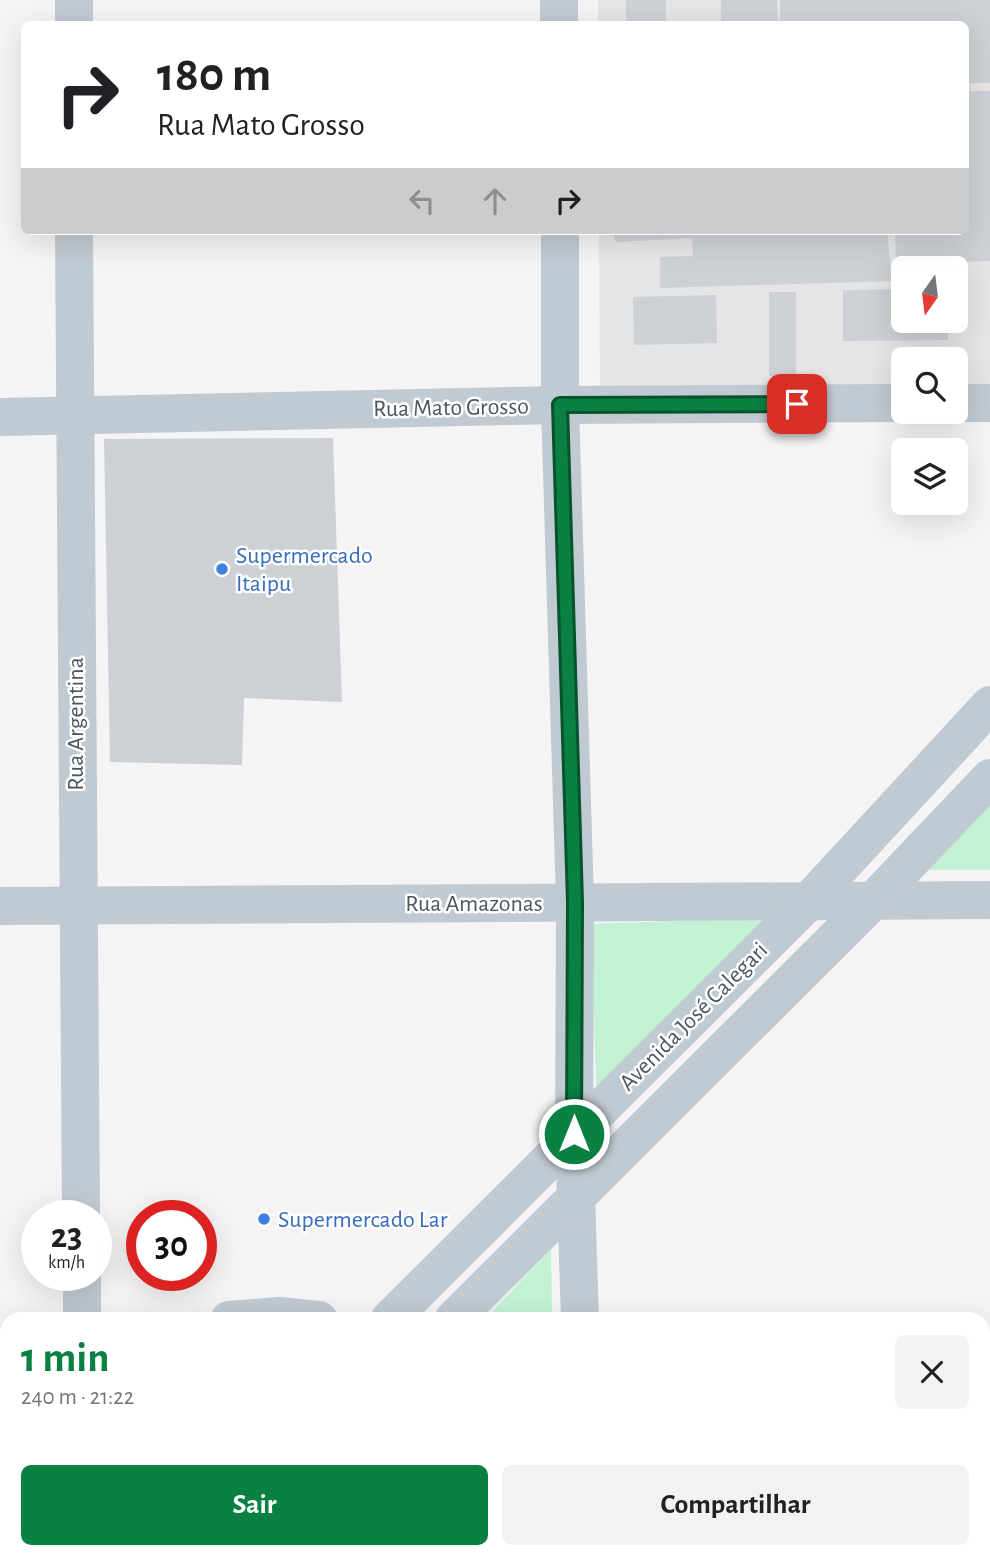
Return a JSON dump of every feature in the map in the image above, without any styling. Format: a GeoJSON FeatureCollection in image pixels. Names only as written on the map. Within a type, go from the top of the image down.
{"type":"FeatureCollection","features":[{"type":"Feature","properties":{"kind":"street"},"geometry":{"type":"LineString","coordinates":[[74,0],[74,21]]}},
{"type":"Feature","properties":{"kind":"street"},"geometry":{"type":"LineString","coordinates":[[559,0],[559,21]]}},
{"type":"Feature","properties":{"kind":"street","name":"Rua Argentina"},"geometry":{"type":"LineString","coordinates":[[74,235],[76,905],[81,1200]]}},
{"type":"Feature","properties":{"kind":"street"},"geometry":{"type":"LineString","coordinates":[[560,235],[560,405],[575,902],[574,1134],[580,1312]]}},
{"type":"Feature","properties":{"kind":"street","name":"Rua Mato Grosso"},"geometry":{"type":"LineString","coordinates":[[0,417],[560,405],[891,403]]}},
{"type":"Feature","properties":{"kind":"street"},"geometry":{"type":"LineString","coordinates":[[968,403],[990,403]]}},
{"type":"Feature","properties":{"kind":"street","name":"Avenida José Calegari"},"geometry":{"type":"LineString","coordinates":[[397,1312],[810,900],[990,705]]}},
{"type":"Feature","properties":{"kind":"street","name":"Avenida José Calegari"},"geometry":{"type":"LineString","coordinates":[[461,1312],[872,902],[990,778]]}},
{"type":"Feature","properties":{"kind":"street","name":"Rua Amazonas"},"geometry":{"type":"LineString","coordinates":[[0,906],[990,900]]}},
{"type":"Feature","properties":{"kind":"street"},"geometry":{"type":"LineString","coordinates":[[82,1291],[82,1312]]}},
{"type":"Feature","properties":{"kind":"shaded area"},"geometry":{"type":"Polygon","coordinates":[[[598,0],[990,0],[990,398],[968,398],[968,347],[891,347],[891,398],[600,399],[599,235],[969,235],[969,21],[598,21],[598,0]]]}},
{"type":"Feature","properties":{"kind":"green space"},"geometry":{"type":"Polygon","coordinates":[[[990,796],[990,870],[919,870],[990,796]]]}},
{"type":"Feature","properties":{"kind":"green space"},"geometry":{"type":"Polygon","coordinates":[[[784,917],[597,1101],[590,924],[784,917]]]}},
{"type":"Feature","properties":{"kind":"green space"},"geometry":{"type":"Polygon","coordinates":[[[551,1249],[552,1312],[492,1312],[551,1249]]]}},
{"type":"Feature","properties":{"kind":"building"},"geometry":{"type":"Polygon","coordinates":[[[626,0],[666,0],[666,21],[626,21],[626,0]]]}},
{"type":"Feature","properties":{"kind":"building"},"geometry":{"type":"Polygon","coordinates":[[[721,0],[777,0],[778,21],[721,21],[721,0]]]}},
{"type":"Feature","properties":{"kind":"building"},"geometry":{"type":"Polygon","coordinates":[[[780,0],[990,0],[990,83],[969,83],[969,21],[780,21],[780,0]]]}},
{"type":"Feature","properties":{"kind":"building"},"geometry":{"type":"Polygon","coordinates":[[[969,91],[990,91],[990,261],[968,262],[968,256],[896,256],[895,235],[969,235],[969,91]]]}},
{"type":"Feature","properties":{"kind":"building"},"geometry":{"type":"Polygon","coordinates":[[[614,235],[887,235],[891,281],[660,288],[660,257],[693,256],[692,238],[616,242],[614,235]]]}},
{"type":"Feature","properties":{"kind":"building"},"geometry":{"type":"Polygon","coordinates":[[[891,289],[891,333],[948,333],[948,340],[843,341],[843,290],[891,289]]]}},
{"type":"Feature","properties":{"kind":"building"},"geometry":{"type":"Polygon","coordinates":[[[769,292],[796,292],[796,376],[769,376],[769,292]]]}},
{"type":"Feature","properties":{"kind":"building"},"geometry":{"type":"Polygon","coordinates":[[[716,295],[717,343],[634,345],[633,297],[716,295]]]}},
{"type":"Feature","properties":{"kind":"building","name":"Supermercado Itaipu"},"geometry":{"type":"Polygon","coordinates":[[[333,438],[342,702],[244,698],[242,765],[110,762],[104,439],[333,438]]]}},
{"type":"Feature","properties":{"kind":"place","name":"Supermercado Itaipu"},"geometry":{"type":"Point","coordinates":[222,569]}},
{"type":"Feature","properties":{"kind":"place","name":"Supermercado Lar"},"geometry":{"type":"Point","coordinates":[264,1219]}},
{"type":"Feature","properties":{"kind":"route"},"geometry":{"type":"LineString","coordinates":[[574,1134],[575,902],[560,405],[797,404]]}}]}
